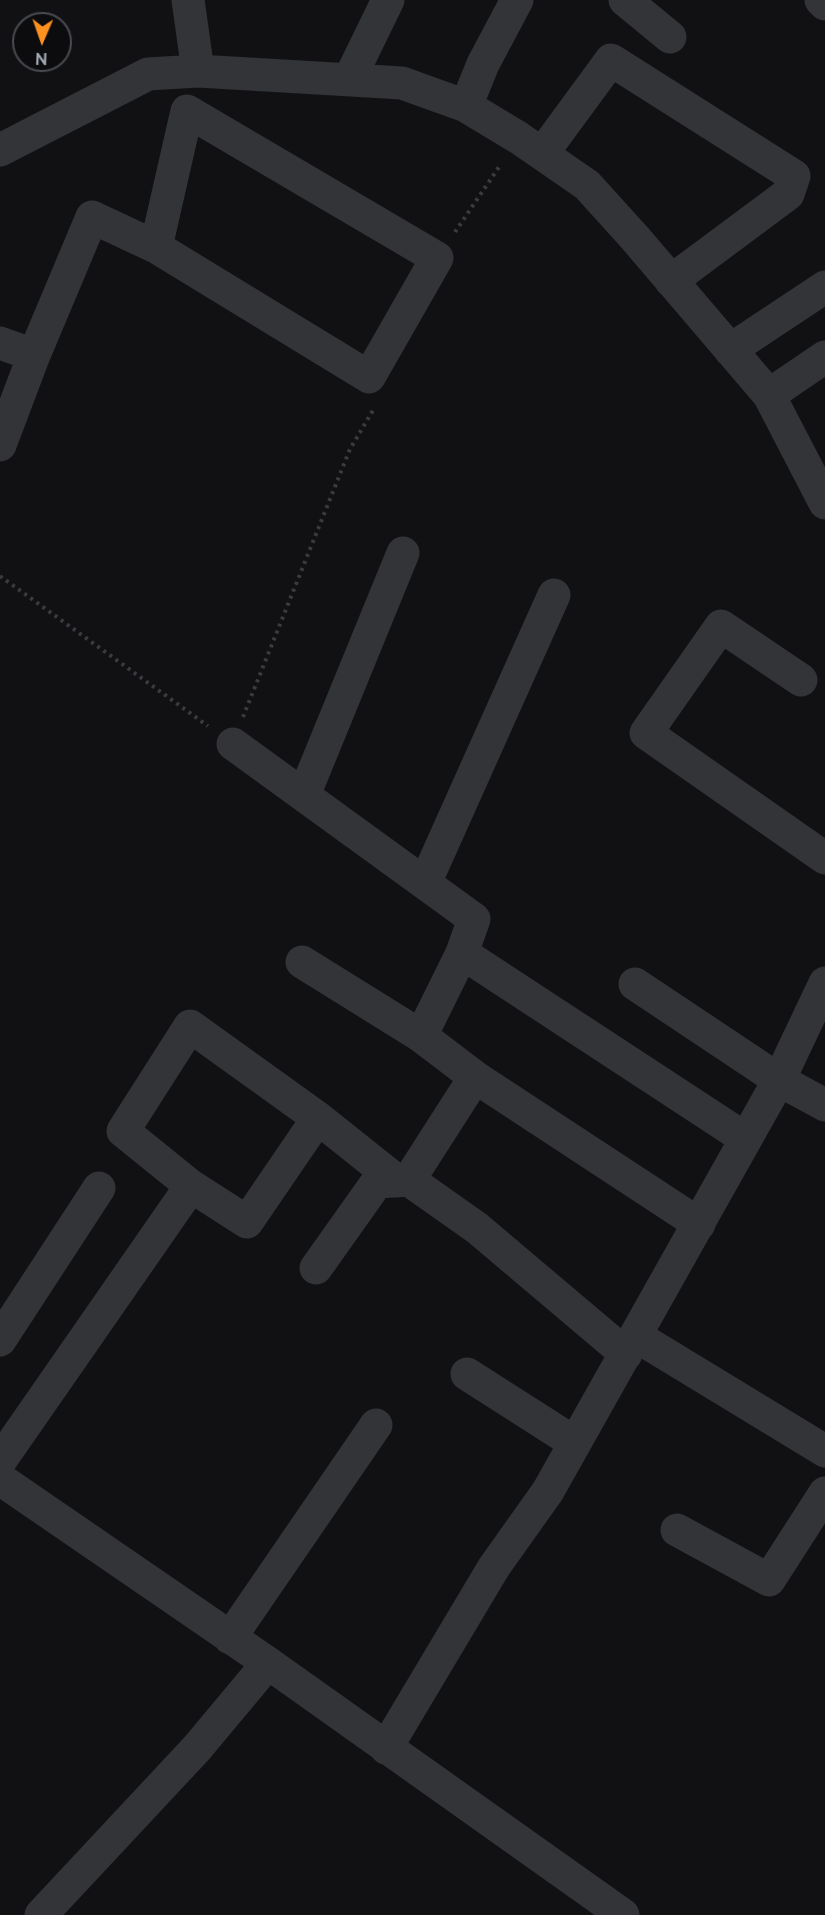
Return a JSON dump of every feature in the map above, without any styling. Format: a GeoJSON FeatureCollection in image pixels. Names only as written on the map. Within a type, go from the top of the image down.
{"type":"FeatureCollection","features":[{"type":"Feature","properties":{"kind":"street"},"geometry":{"type":"LineString","coordinates":[[188,0],[198,70]]}},
{"type":"Feature","properties":{"kind":"street"},"geometry":{"type":"LineString","coordinates":[[350,78],[388,0]]}},
{"type":"Feature","properties":{"kind":"street"},"geometry":{"type":"LineString","coordinates":[[466,106],[483,64],[517,0]]}},
{"type":"Feature","properties":{"kind":"street"},"geometry":{"type":"LineString","coordinates":[[624,0],[670,37]]}},
{"type":"Feature","properties":{"kind":"street"},"geometry":{"type":"LineString","coordinates":[[821,0],[825,4]]}},
{"type":"Feature","properties":{"kind":"street"},"geometry":{"type":"LineString","coordinates":[[531,146],[611,60],[794,176],[788,194],[671,281]]}},
{"type":"Feature","properties":{"kind":"street"},"geometry":{"type":"LineString","coordinates":[[0,150],[148,74],[198,70],[402,83],[466,106],[531,146],[587,185],[769,395],[825,503]]}},
{"type":"Feature","properties":{"kind":"street"},"geometry":{"type":"LineString","coordinates":[[0,445],[34,355],[92,217],[156,247],[369,377],[437,258],[187,111],[156,247]]}},
{"type":"Feature","properties":{"kind":"street"},"geometry":{"type":"LineString","coordinates":[[730,350],[825,287]]}},
{"type":"Feature","properties":{"kind":"street"},"geometry":{"type":"LineString","coordinates":[[0,343],[34,355]]}},
{"type":"Feature","properties":{"kind":"street"},"geometry":{"type":"LineString","coordinates":[[769,395],[825,357]]}},
{"type":"Feature","properties":{"kind":"street"},"geometry":{"type":"LineString","coordinates":[[304,795],[403,553]]}},
{"type":"Feature","properties":{"kind":"street"},"geometry":{"type":"LineString","coordinates":[[425,884],[554,595]]}},
{"type":"Feature","properties":{"kind":"street"},"geometry":{"type":"LineString","coordinates":[[801,680],[721,626],[646,733],[825,858]]}},
{"type":"Feature","properties":{"kind":"street"},"geometry":{"type":"LineString","coordinates":[[232,744],[474,919],[462,953],[421,1036]]}},
{"type":"Feature","properties":{"kind":"street"},"geometry":{"type":"LineString","coordinates":[[462,953],[746,1139]]}},
{"type":"Feature","properties":{"kind":"street"},"geometry":{"type":"LineString","coordinates":[[302,962],[421,1036],[475,1077],[699,1224]]}},
{"type":"Feature","properties":{"kind":"street"},"geometry":{"type":"LineString","coordinates":[[635,984],[779,1080],[825,1105]]}},
{"type":"Feature","properties":{"kind":"street"},"geometry":{"type":"LineString","coordinates":[[386,1748],[494,1567],[548,1491],[779,1080],[825,984]]}},
{"type":"Feature","properties":{"kind":"street"},"geometry":{"type":"LineString","coordinates":[[318,1118],[247,1222],[191,1186],[123,1131],[189,1026],[318,1118],[403,1180],[477,1228],[631,1345],[825,1451]]}},
{"type":"Feature","properties":{"kind":"street"},"geometry":{"type":"LineString","coordinates":[[403,1180],[475,1077]]}},
{"type":"Feature","properties":{"kind":"street"},"geometry":{"type":"LineString","coordinates":[[316,1268],[377,1182],[403,1180]]}},
{"type":"Feature","properties":{"kind":"street"},"geometry":{"type":"LineString","coordinates":[[0,1461],[191,1186]]}},
{"type":"Feature","properties":{"kind":"street"},"geometry":{"type":"LineString","coordinates":[[0,1340],[99,1188]]}},
{"type":"Feature","properties":{"kind":"street"},"geometry":{"type":"LineString","coordinates":[[467,1374],[575,1443]]}},
{"type":"Feature","properties":{"kind":"street"},"geometry":{"type":"LineString","coordinates":[[230,1638],[376,1425]]}},
{"type":"Feature","properties":{"kind":"street"},"geometry":{"type":"LineString","coordinates":[[0,1479],[268,1663],[622,1915]]}},
{"type":"Feature","properties":{"kind":"street"},"geometry":{"type":"LineString","coordinates":[[677,1530],[769,1580],[825,1493]]}},
{"type":"Feature","properties":{"kind":"street"},"geometry":{"type":"LineString","coordinates":[[41,1915],[197,1748],[268,1663]]}},
{"type":"Feature","properties":{"kind":"path"},"geometry":{"type":"LineString","coordinates":[[437,258],[531,146]]}},
{"type":"Feature","properties":{"kind":"path"},"geometry":{"type":"LineString","coordinates":[[0,576],[232,744],[350,448],[380,399],[369,377]]}}]}
